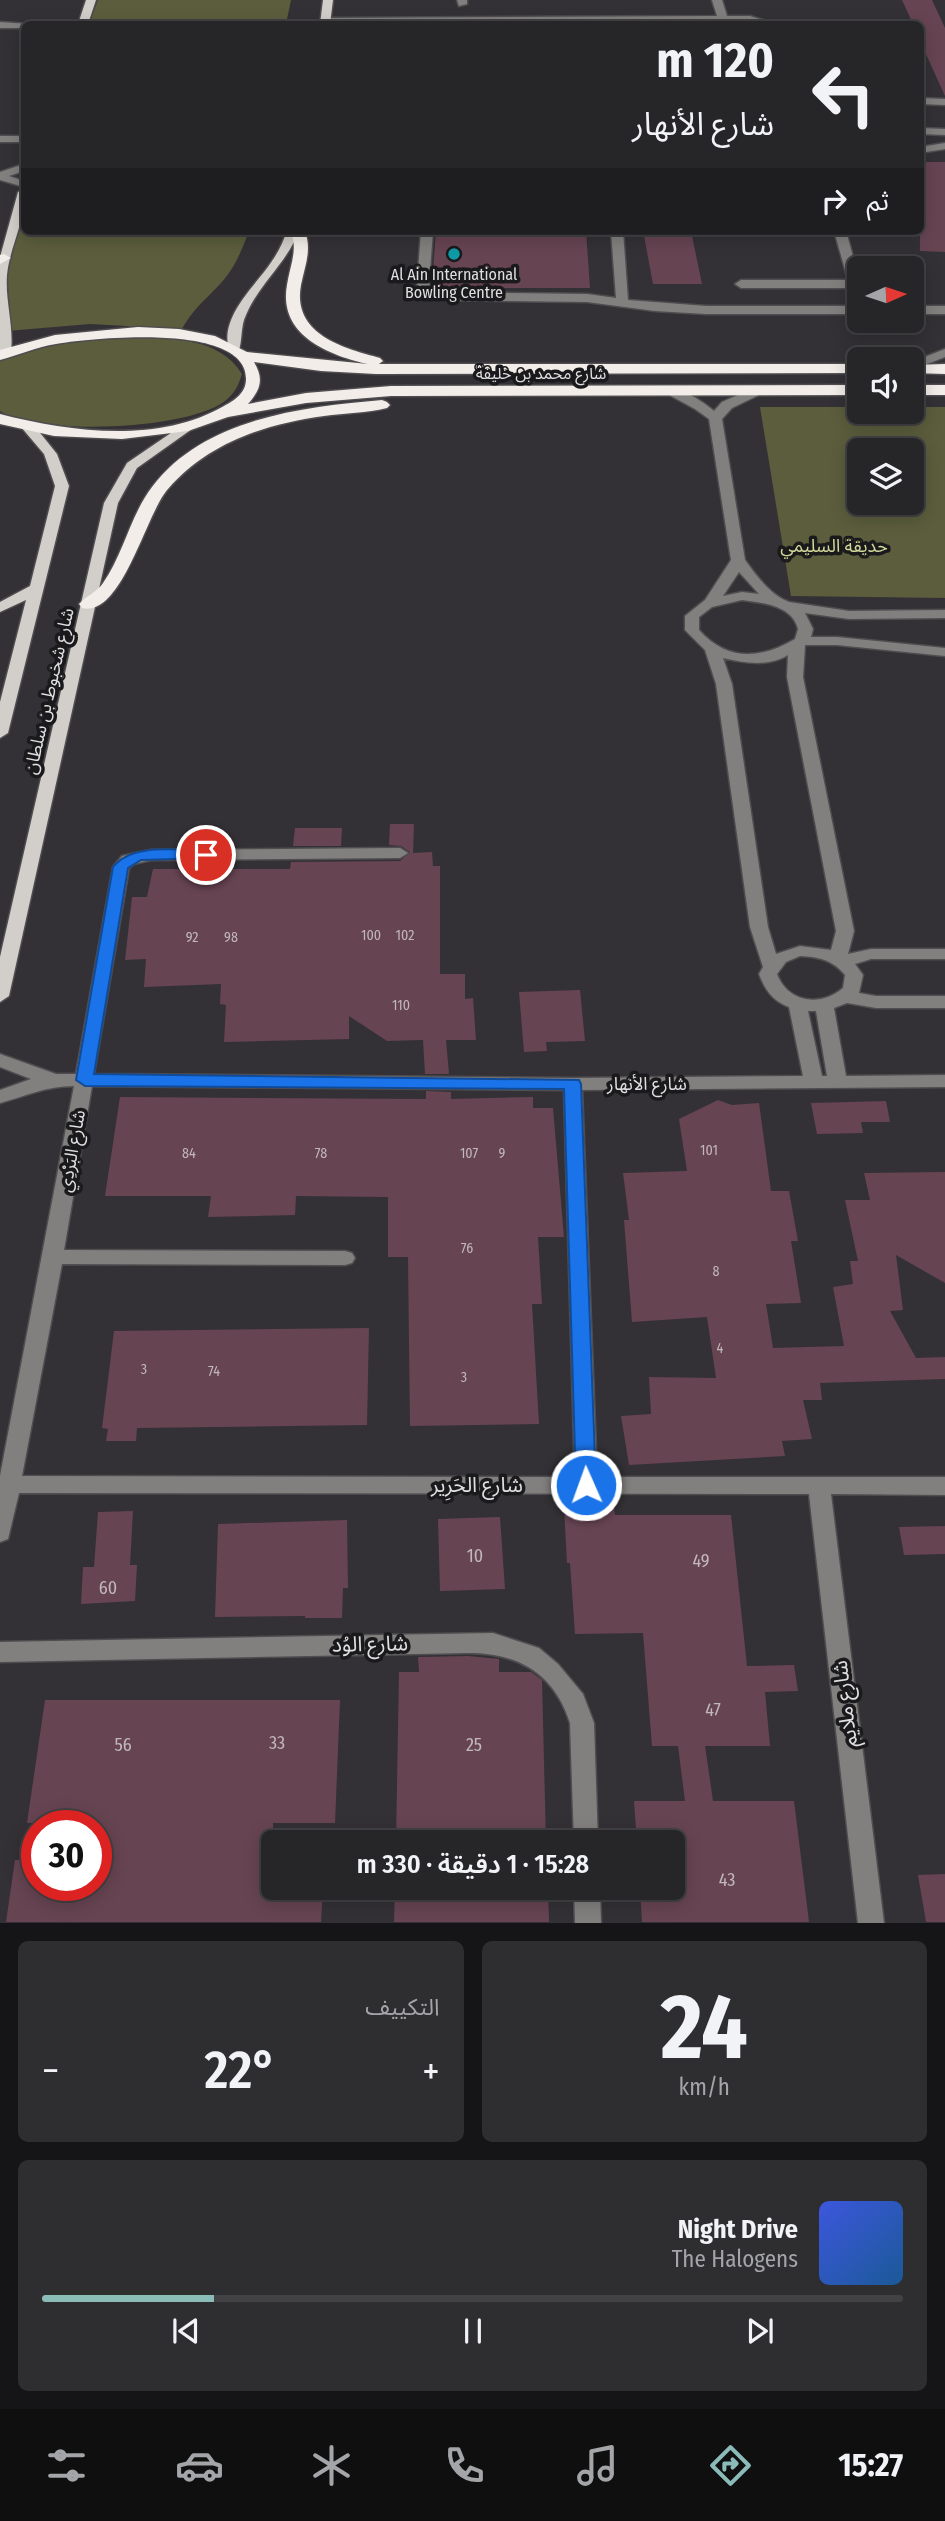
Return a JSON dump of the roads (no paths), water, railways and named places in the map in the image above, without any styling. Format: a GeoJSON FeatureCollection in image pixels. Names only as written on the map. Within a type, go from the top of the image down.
{"type":"FeatureCollection","features":[{"type":"Feature","properties":{"kind":"highway"},"geometry":{"type":"LineString","coordinates":[[298,235],[304,252],[293,288],[291,308],[295,320],[305,331],[319,341],[355,356],[446,369]]}},
{"type":"Feature","properties":{"kind":"highway","name":"شارع محمد بن خليفة"},"geometry":{"type":"LineString","coordinates":[[3,353],[50,338],[128,331],[185,335],[215,342],[238,353],[321,366],[446,369],[847,369]]}},
{"type":"Feature","properties":{"kind":"highway"},"geometry":{"type":"LineString","coordinates":[[225,413],[242,401],[252,388],[252,368],[238,353]]}},
{"type":"Feature","properties":{"kind":"highway"},"geometry":{"type":"LineString","coordinates":[[924,368],[945,369]]}},
{"type":"Feature","properties":{"kind":"highway","name":"شارع محمد بن خليفة"},"geometry":{"type":"LineString","coordinates":[[0,419],[28,427],[107,433],[187,426],[225,413],[278,402],[344,394],[847,390]]}},
{"type":"Feature","properties":{"kind":"highway"},"geometry":{"type":"LineString","coordinates":[[924,390],[945,390]]}},
{"type":"Feature","properties":{"kind":"highway"},"geometry":{"type":"LineString","coordinates":[[88,604],[112,583],[160,487],[199,453],[232,436],[262,425],[317,413],[514,391]]}},
{"type":"Feature","properties":{"kind":"main road"},"geometry":{"type":"LineString","coordinates":[[84,21],[91,0]]}},
{"type":"Feature","properties":{"kind":"main road"},"geometry":{"type":"LineString","coordinates":[[325,21],[328,0]]}},
{"type":"Feature","properties":{"kind":"main road"},"geometry":{"type":"LineString","coordinates":[[3,353],[7,335],[0,291],[2,259],[21,201]]}},
{"type":"Feature","properties":{"kind":"main road"},"geometry":{"type":"LineString","coordinates":[[238,353],[234,324],[239,311],[279,263],[294,235]]}},
{"type":"Feature","properties":{"kind":"main road","name":"شارع شخبوط بن سلطان"},"geometry":{"type":"LineString","coordinates":[[0,996],[111,503],[132,466],[187,426]]}},
{"type":"Feature","properties":{"kind":"main road"},"geometry":{"type":"LineString","coordinates":[[0,733],[5,697],[60,504],[62,486],[59,466],[46,445],[28,427]]}},
{"type":"Feature","properties":{"kind":"main road"},"geometry":{"type":"LineString","coordinates":[[0,608],[35,589]]}},
{"type":"Feature","properties":{"kind":"street"},"geometry":{"type":"LineString","coordinates":[[717,0],[724,21]]}},
{"type":"Feature","properties":{"kind":"street"},"geometry":{"type":"LineString","coordinates":[[562,21],[597,14],[637,21]]}},
{"type":"Feature","properties":{"kind":"street"},"geometry":{"type":"LineString","coordinates":[[736,21],[764,21]]}},
{"type":"Feature","properties":{"kind":"street"},"geometry":{"type":"LineString","coordinates":[[0,25],[21,25]]}},
{"type":"Feature","properties":{"kind":"street"},"geometry":{"type":"LineString","coordinates":[[924,102],[945,102]]}},
{"type":"Feature","properties":{"kind":"street"},"geometry":{"type":"LineString","coordinates":[[924,131],[945,132]]}},
{"type":"Feature","properties":{"kind":"street"},"geometry":{"type":"LineString","coordinates":[[0,139],[21,139]]}},
{"type":"Feature","properties":{"kind":"street"},"geometry":{"type":"LineString","coordinates":[[924,150],[945,148]]}},
{"type":"Feature","properties":{"kind":"street"},"geometry":{"type":"LineString","coordinates":[[0,177],[21,168]]}},
{"type":"Feature","properties":{"kind":"street"},"geometry":{"type":"LineString","coordinates":[[0,177],[21,183]]}},
{"type":"Feature","properties":{"kind":"street"},"geometry":{"type":"LineString","coordinates":[[427,235],[423,285],[435,295],[587,298],[680,309],[847,310]]}},
{"type":"Feature","properties":{"kind":"street"},"geometry":{"type":"LineString","coordinates":[[617,235],[622,301]]}},
{"type":"Feature","properties":{"kind":"street"},"geometry":{"type":"LineString","coordinates":[[841,235],[847,256]]}},
{"type":"Feature","properties":{"kind":"street"},"geometry":{"type":"LineString","coordinates":[[741,284],[847,284]]}},
{"type":"Feature","properties":{"kind":"street"},"geometry":{"type":"LineString","coordinates":[[924,310],[945,310]]}},
{"type":"Feature","properties":{"kind":"street"},"geometry":{"type":"LineString","coordinates":[[924,363],[945,353]]}},
{"type":"Feature","properties":{"kind":"street"},"geometry":{"type":"LineString","coordinates":[[715,418],[727,405],[758,390]]}},
{"type":"Feature","properties":{"kind":"street"},"geometry":{"type":"LineString","coordinates":[[668,391],[700,406],[715,418],[738,560],[753,581],[805,622],[806,629],[799,644],[795,677],[845,931],[840,960]]}},
{"type":"Feature","properties":{"kind":"street"},"geometry":{"type":"LineString","coordinates":[[738,560],[727,581],[711,602],[692,616],[692,634],[712,650],[729,656],[766,658],[799,644],[854,642],[906,650],[945,652]]}},
{"type":"Feature","properties":{"kind":"street"},"geometry":{"type":"LineString","coordinates":[[711,602],[742,596],[849,615],[945,614]]}},
{"type":"Feature","properties":{"kind":"street"},"geometry":{"type":"LineString","coordinates":[[712,650],[724,684],[759,927],[771,966]]}},
{"type":"Feature","properties":{"kind":"street","name":"شارع البَرْدِي"},"geometry":{"type":"LineString","coordinates":[[0,1533],[53,1257],[121,867],[128,860],[151,855],[400,853]]}},
{"type":"Feature","properties":{"kind":"street"},"geometry":{"type":"LineString","coordinates":[[846,997],[855,983],[854,975],[840,960],[813,951],[800,951],[777,959],[768,974],[775,991],[797,1003],[824,1005],[846,997],[876,1002],[945,1002]]}},
{"type":"Feature","properties":{"kind":"street"},"geometry":{"type":"LineString","coordinates":[[840,960],[872,954],[945,954]]}},
{"type":"Feature","properties":{"kind":"street"},"geometry":{"type":"LineString","coordinates":[[797,1003],[814,1083]]}},
{"type":"Feature","properties":{"kind":"street"},"geometry":{"type":"LineString","coordinates":[[824,1005],[838,1083]]}},
{"type":"Feature","properties":{"kind":"street","name":"شارع الأنهار"},"geometry":{"type":"LineString","coordinates":[[0,1060],[23,1071],[55,1080]]}},
{"type":"Feature","properties":{"kind":"street","name":"شارع الأنهار"},"geometry":{"type":"LineString","coordinates":[[0,1097],[55,1080],[573,1084],[945,1081]]}},
{"type":"Feature","properties":{"kind":"street"},"geometry":{"type":"LineString","coordinates":[[573,1084],[586,1485]]}},
{"type":"Feature","properties":{"kind":"street"},"geometry":{"type":"LineString","coordinates":[[53,1257],[345,1258]]}},
{"type":"Feature","properties":{"kind":"street","name":"شارع الحَرِير"},"geometry":{"type":"LineString","coordinates":[[9,1483],[945,1486]]}},
{"type":"Feature","properties":{"kind":"street","name":"شارع ملايم"},"geometry":{"type":"LineString","coordinates":[[819,1486],[871,1923]]}},
{"type":"Feature","properties":{"kind":"street","name":"شارع الوُد"},"geometry":{"type":"LineString","coordinates":[[0,1652],[468,1643],[512,1647],[531,1655],[550,1671],[575,1701],[582,1723],[586,1830]]}},
{"type":"Feature","properties":{"kind":"street"},"geometry":{"type":"LineString","coordinates":[[587,1900],[588,1923]]}},
{"type":"Feature","properties":{"kind":"place","name":"Al Ain International Bowling Centre"},"geometry":{"type":"Point","coordinates":[454,254]}},
{"type":"Feature","properties":{"kind":"park label","name":"حديقة السليمي"},"geometry":{"type":"Point","coordinates":[834,546]}}]}
